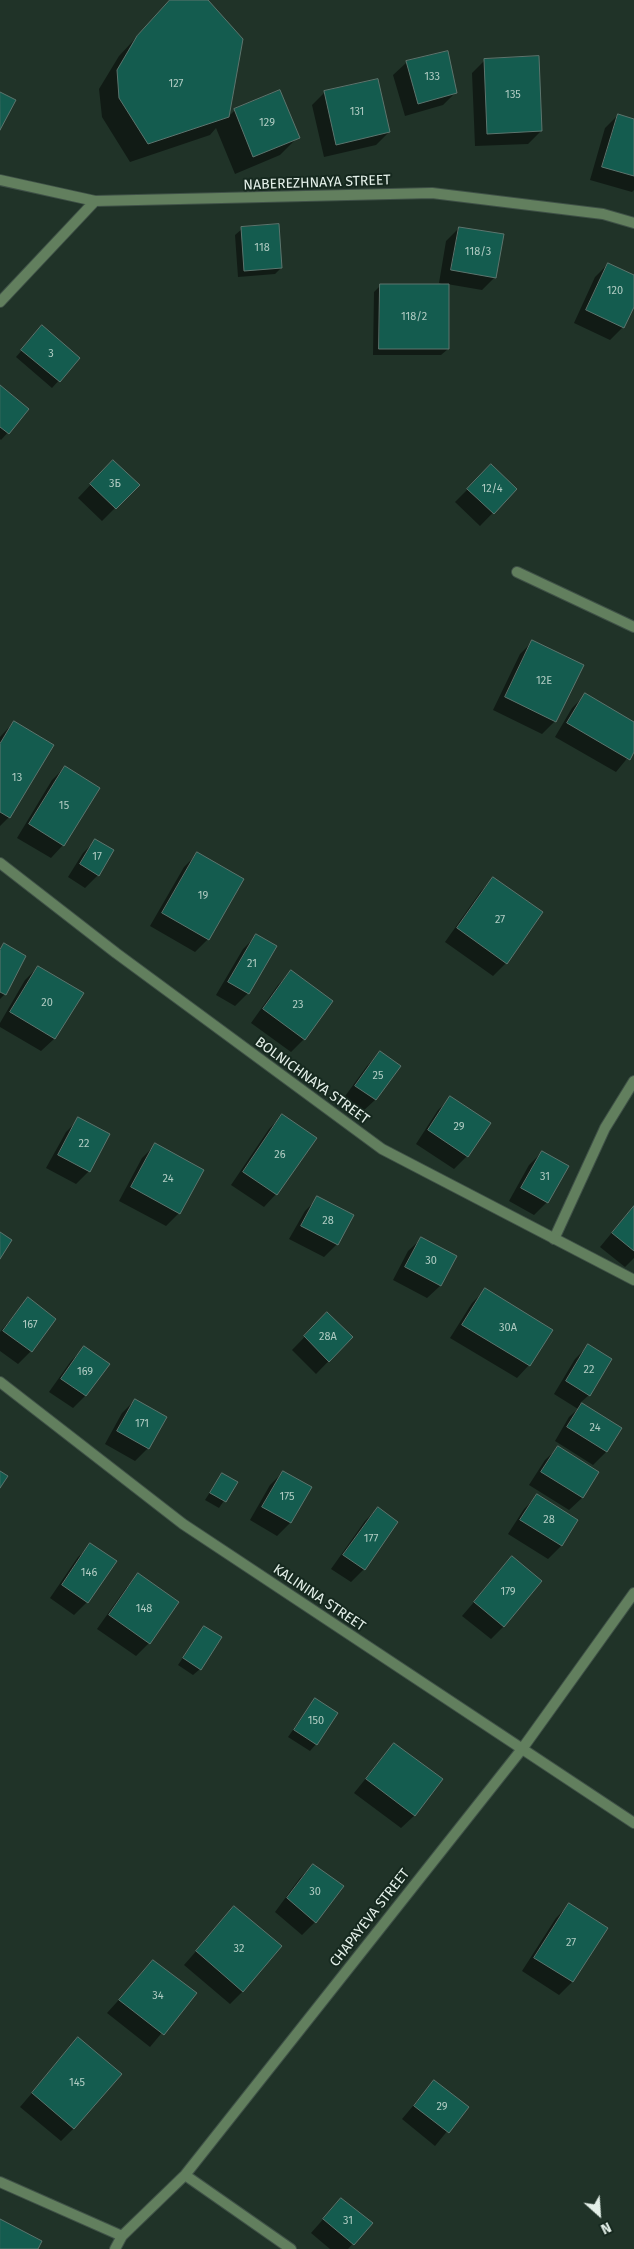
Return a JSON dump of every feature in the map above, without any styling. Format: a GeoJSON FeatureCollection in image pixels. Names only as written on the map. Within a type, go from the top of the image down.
{"type":"FeatureCollection","features":[{"type":"Feature","properties":{"kind":"street","name":"NABEREZHNAYA STREET"},"geometry":{"type":"LineString","coordinates":[[0,180],[95,201],[262,199],[432,193],[603,214],[634,222]]}},
{"type":"Feature","properties":{"kind":"street"},"geometry":{"type":"LineString","coordinates":[[0,302],[95,201]]}},
{"type":"Feature","properties":{"kind":"street"},"geometry":{"type":"LineString","coordinates":[[518,572],[634,627]]}},
{"type":"Feature","properties":{"kind":"street","name":"BOLNICHNAYA STREET"},"geometry":{"type":"LineString","coordinates":[[0,863],[116,953],[382,1149],[634,1280]]}},
{"type":"Feature","properties":{"kind":"street"},"geometry":{"type":"LineString","coordinates":[[554,1239],[605,1128],[634,1081]]}},
{"type":"Feature","properties":{"kind":"street","name":"KALININA STREET"},"geometry":{"type":"LineString","coordinates":[[0,1382],[183,1524],[634,1823]]}},
{"type":"Feature","properties":{"kind":"street","name":"CHAPAYEVA STREET"},"geometry":{"type":"LineString","coordinates":[[115,2249],[122,2236],[185,2175],[522,1749],[634,1593]]}},
{"type":"Feature","properties":{"kind":"street"},"geometry":{"type":"LineString","coordinates":[[185,2175],[291,2249]]}},
{"type":"Feature","properties":{"kind":"street"},"geometry":{"type":"LineString","coordinates":[[0,2182],[122,2236]]}},
{"type":"Feature","properties":{"kind":"building"},"geometry":{"type":"Polygon","coordinates":[[[170,0],[208,0],[243,39],[229,117],[148,144],[119,98],[117,70],[137,36],[170,0]]]}},
{"type":"Feature","properties":{"kind":"building"},"geometry":{"type":"Polygon","coordinates":[[[448,51],[457,93],[418,104],[406,61],[448,51]]]}},
{"type":"Feature","properties":{"kind":"building"},"geometry":{"type":"Polygon","coordinates":[[[539,56],[542,131],[487,134],[484,59],[539,56]]]}},
{"type":"Feature","properties":{"kind":"building"},"geometry":{"type":"Polygon","coordinates":[[[378,79],[390,132],[336,145],[324,91],[378,79]]]}},
{"type":"Feature","properties":{"kind":"building"},"geometry":{"type":"Polygon","coordinates":[[[280,90],[300,138],[253,157],[234,109],[280,90]]]}},
{"type":"Feature","properties":{"kind":"building"},"geometry":{"type":"Polygon","coordinates":[[[0,92],[16,100],[0,130],[0,92]]]}},
{"type":"Feature","properties":{"kind":"building"},"geometry":{"type":"Polygon","coordinates":[[[618,114],[634,119],[634,176],[602,167],[618,114]]]}},
{"type":"Feature","properties":{"kind":"building"},"geometry":{"type":"Polygon","coordinates":[[[279,224],[282,268],[244,271],[241,227],[279,224]]]}},
{"type":"Feature","properties":{"kind":"building"},"geometry":{"type":"Polygon","coordinates":[[[459,227],[504,234],[496,278],[451,270],[459,227]]]}},
{"type":"Feature","properties":{"kind":"building"},"geometry":{"type":"Polygon","coordinates":[[[608,263],[634,275],[634,307],[624,328],[586,310],[608,263]]]}},
{"type":"Feature","properties":{"kind":"building"},"geometry":{"type":"Polygon","coordinates":[[[380,284],[449,284],[449,349],[379,349],[380,284]]]}},
{"type":"Feature","properties":{"kind":"building"},"geometry":{"type":"Polygon","coordinates":[[[42,325],[80,358],[60,382],[21,350],[42,325]]]}},
{"type":"Feature","properties":{"kind":"building"},"geometry":{"type":"Polygon","coordinates":[[[0,385],[29,409],[9,434],[0,427],[0,385]]]}},
{"type":"Feature","properties":{"kind":"building"},"geometry":{"type":"Polygon","coordinates":[[[113,460],[140,485],[116,509],[90,484],[113,460]]]}},
{"type":"Feature","properties":{"kind":"building"},"geometry":{"type":"Polygon","coordinates":[[[491,464],[517,489],[494,514],[467,489],[491,464]]]}},
{"type":"Feature","properties":{"kind":"building"},"geometry":{"type":"Polygon","coordinates":[[[532,640],[584,665],[556,722],[505,697],[532,640]]]}},
{"type":"Feature","properties":{"kind":"building"},"geometry":{"type":"Polygon","coordinates":[[[585,693],[634,722],[634,752],[630,760],[567,723],[585,693]]]}},
{"type":"Feature","properties":{"kind":"building"},"geometry":{"type":"Polygon","coordinates":[[[14,721],[54,745],[10,818],[0,812],[0,744],[14,721]]]}},
{"type":"Feature","properties":{"kind":"building"},"geometry":{"type":"Polygon","coordinates":[[[65,766],[100,788],[64,846],[29,824],[65,766]]]}},
{"type":"Feature","properties":{"kind":"building"},"geometry":{"type":"Polygon","coordinates":[[[95,839],[114,850],[99,876],[80,864],[95,839]]]}},
{"type":"Feature","properties":{"kind":"building"},"geometry":{"type":"Polygon","coordinates":[[[197,852],[244,879],[209,940],[162,913],[197,852]]]}},
{"type":"Feature","properties":{"kind":"building"},"geometry":{"type":"Polygon","coordinates":[[[493,877],[543,912],[507,964],[457,928],[493,877]]]}},
{"type":"Feature","properties":{"kind":"building"},"geometry":{"type":"Polygon","coordinates":[[[256,934],[277,946],[249,994],[228,982],[256,934]]]}},
{"type":"Feature","properties":{"kind":"building"},"geometry":{"type":"Polygon","coordinates":[[[4,943],[26,956],[6,995],[0,992],[0,950],[4,943]]]}},
{"type":"Feature","properties":{"kind":"building"},"geometry":{"type":"Polygon","coordinates":[[[38,966],[84,993],[55,1039],[10,1012],[38,966]]]}},
{"type":"Feature","properties":{"kind":"building"},"geometry":{"type":"Polygon","coordinates":[[[291,970],[333,1001],[305,1040],[263,1009],[291,970]]]}},
{"type":"Feature","properties":{"kind":"building"},"geometry":{"type":"Polygon","coordinates":[[[380,1051],[401,1066],[376,1100],[355,1086],[380,1051]]]}},
{"type":"Feature","properties":{"kind":"building"},"geometry":{"type":"Polygon","coordinates":[[[450,1096],[491,1123],[468,1157],[428,1130],[450,1096]]]}},
{"type":"Feature","properties":{"kind":"building"},"geometry":{"type":"Polygon","coordinates":[[[282,1114],[317,1138],[277,1195],[243,1172],[282,1114]]]}},
{"type":"Feature","properties":{"kind":"building"},"geometry":{"type":"Polygon","coordinates":[[[78,1117],[110,1134],[90,1172],[58,1155],[78,1117]]]}},
{"type":"Feature","properties":{"kind":"building"},"geometry":{"type":"Polygon","coordinates":[[[155,1143],[204,1170],[180,1214],[131,1187],[155,1143]]]}},
{"type":"Feature","properties":{"kind":"building"},"geometry":{"type":"Polygon","coordinates":[[[542,1151],[569,1166],[548,1203],[521,1188],[542,1151]]]}},
{"type":"Feature","properties":{"kind":"building"},"geometry":{"type":"Polygon","coordinates":[[[317,1196],[354,1215],[338,1245],[301,1226],[317,1196]]]}},
{"type":"Feature","properties":{"kind":"building"},"geometry":{"type":"Polygon","coordinates":[[[634,1206],[634,1251],[612,1233],[634,1206]]]}},
{"type":"Feature","properties":{"kind":"building"},"geometry":{"type":"Polygon","coordinates":[[[0,1232],[12,1240],[0,1259],[0,1232]]]}},
{"type":"Feature","properties":{"kind":"building"},"geometry":{"type":"Polygon","coordinates":[[[421,1237],[457,1256],[441,1286],[405,1267],[421,1237]]]}},
{"type":"Feature","properties":{"kind":"building"},"geometry":{"type":"Polygon","coordinates":[[[485,1288],[553,1330],[530,1366],[462,1325],[485,1288]]]}},
{"type":"Feature","properties":{"kind":"building"},"geometry":{"type":"Polygon","coordinates":[[[28,1297],[56,1319],[32,1352],[3,1331],[28,1297]]]}},
{"type":"Feature","properties":{"kind":"building"},"geometry":{"type":"Polygon","coordinates":[[[327,1312],[353,1337],[329,1362],[304,1336],[327,1312]]]}},
{"type":"Feature","properties":{"kind":"building"},"geometry":{"type":"Polygon","coordinates":[[[588,1344],[612,1359],[590,1396],[566,1381],[588,1344]]]}},
{"type":"Feature","properties":{"kind":"building"},"geometry":{"type":"Polygon","coordinates":[[[84,1346],[110,1364],[86,1396],[61,1379],[84,1346]]]}},
{"type":"Feature","properties":{"kind":"building"},"geometry":{"type":"Polygon","coordinates":[[[135,1399],[167,1417],[149,1449],[117,1431],[135,1399]]]}},
{"type":"Feature","properties":{"kind":"building"},"geometry":{"type":"Polygon","coordinates":[[[582,1403],[622,1428],[607,1452],[567,1427],[582,1403]]]}},
{"type":"Feature","properties":{"kind":"building"},"geometry":{"type":"Polygon","coordinates":[[[558,1446],[599,1472],[583,1498],[541,1472],[558,1446]]]}},
{"type":"Feature","properties":{"kind":"building"},"geometry":{"type":"Polygon","coordinates":[[[0,1471],[8,1476],[0,1488],[0,1471]]]}},
{"type":"Feature","properties":{"kind":"building"},"geometry":{"type":"Polygon","coordinates":[[[283,1471],[312,1487],[291,1523],[262,1507],[283,1471]]]}},
{"type":"Feature","properties":{"kind":"building"},"geometry":{"type":"Polygon","coordinates":[[[222,1473],[238,1482],[226,1502],[210,1493],[222,1473]]]}},
{"type":"Feature","properties":{"kind":"building"},"geometry":{"type":"Polygon","coordinates":[[[537,1494],[578,1520],[562,1546],[520,1520],[537,1494]]]}},
{"type":"Feature","properties":{"kind":"building"},"geometry":{"type":"Polygon","coordinates":[[[378,1507],[398,1522],[365,1570],[343,1555],[378,1507]]]}},
{"type":"Feature","properties":{"kind":"building"},"geometry":{"type":"Polygon","coordinates":[[[90,1543],[117,1561],[88,1603],[62,1585],[90,1543]]]}},
{"type":"Feature","properties":{"kind":"building"},"geometry":{"type":"Polygon","coordinates":[[[512,1556],[542,1581],[504,1627],[474,1602],[512,1556]]]}},
{"type":"Feature","properties":{"kind":"building"},"geometry":{"type":"Polygon","coordinates":[[[138,1573],[179,1602],[150,1644],[109,1615],[138,1573]]]}},
{"type":"Feature","properties":{"kind":"building"},"geometry":{"type":"Polygon","coordinates":[[[204,1626],[222,1637],[201,1670],[183,1658],[204,1626]]]}},
{"type":"Feature","properties":{"kind":"building"},"geometry":{"type":"Polygon","coordinates":[[[315,1698],[338,1713],[317,1745],[294,1730],[315,1698]]]}},
{"type":"Feature","properties":{"kind":"building"},"geometry":{"type":"Polygon","coordinates":[[[394,1743],[443,1779],[415,1816],[366,1779],[394,1743]]]}},
{"type":"Feature","properties":{"kind":"building"},"geometry":{"type":"Polygon","coordinates":[[[313,1864],[344,1886],[316,1923],[287,1898],[313,1864]]]}},
{"type":"Feature","properties":{"kind":"building"},"geometry":{"type":"Polygon","coordinates":[[[569,1903],[608,1928],[573,1982],[534,1958],[569,1903]]]}},
{"type":"Feature","properties":{"kind":"building"},"geometry":{"type":"Polygon","coordinates":[[[234,1906],[282,1946],[243,1992],[196,1951],[234,1906]]]}},
{"type":"Feature","properties":{"kind":"building"},"geometry":{"type":"Polygon","coordinates":[[[153,1960],[197,1993],[164,2035],[119,2000],[153,1960]]]}},
{"type":"Feature","properties":{"kind":"building"},"geometry":{"type":"Polygon","coordinates":[[[78,2037],[122,2074],[74,2129],[32,2093],[78,2037]]]}},
{"type":"Feature","properties":{"kind":"building"},"geometry":{"type":"Polygon","coordinates":[[[434,2080],[469,2107],[449,2133],[414,2106],[434,2080]]]}},
{"type":"Feature","properties":{"kind":"building"},"geometry":{"type":"Polygon","coordinates":[[[341,2198],[373,2223],[354,2245],[323,2219],[341,2198]]]}},
{"type":"Feature","properties":{"kind":"building"},"geometry":{"type":"Polygon","coordinates":[[[0,2219],[42,2241],[38,2249],[0,2249],[0,2219]]]}}]}
